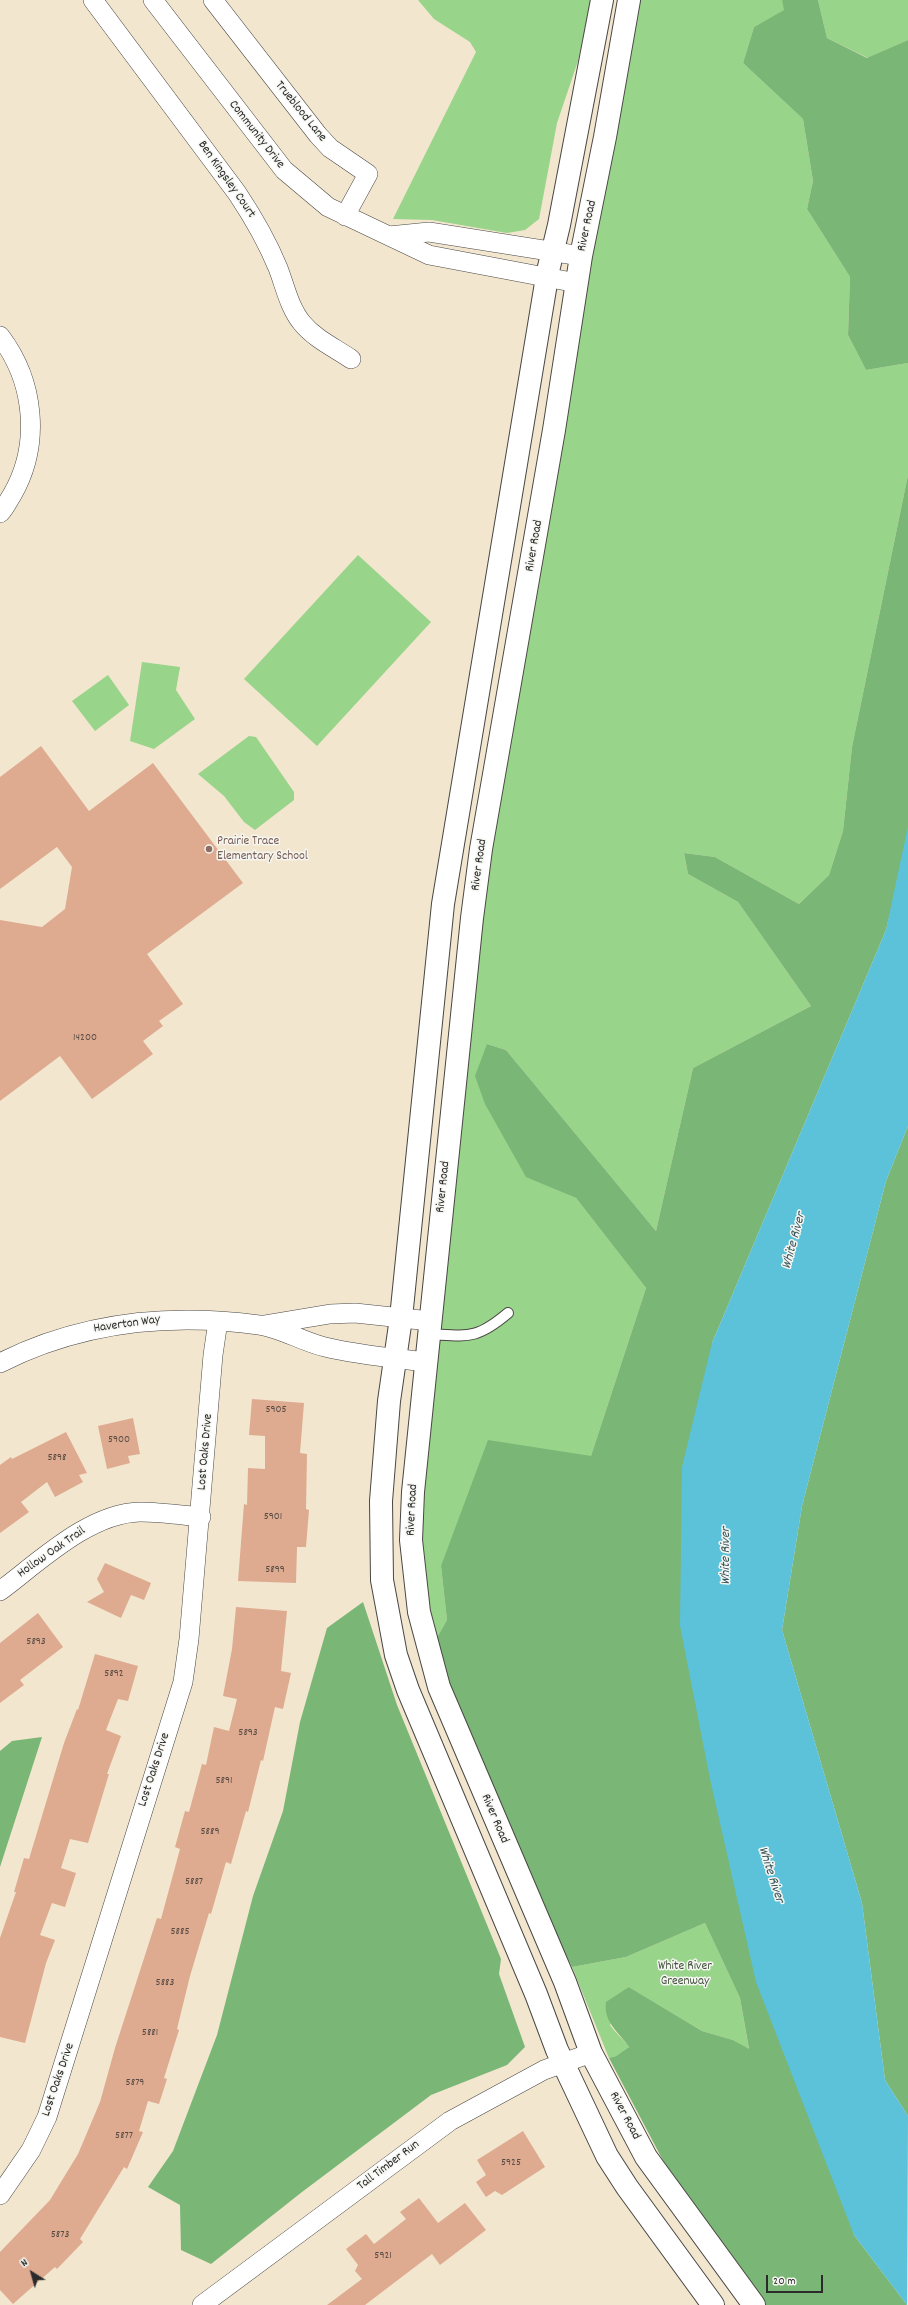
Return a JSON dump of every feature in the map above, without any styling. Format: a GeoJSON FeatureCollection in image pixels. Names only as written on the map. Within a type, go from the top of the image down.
{"type":"FeatureCollection","features":[{"type":"Feature","properties":{"kind":"main road"},"geometry":{"type":"LineString","coordinates":[[602,0],[547,278],[443,904],[401,1318],[394,1358],[382,1493],[380,1541],[382,1580],[396,1655],[408,1690],[534,1990],[562,2063],[607,2156],[627,2187],[713,2305]]}},
{"type":"Feature","properties":{"kind":"main road","name":"River Road"},"geometry":{"type":"LineString","coordinates":[[629,0],[606,137],[581,256],[536,537],[480,857],[429,1327],[413,1492],[411,1540],[413,1575],[422,1626],[439,1687],[562,1976],[591,2053],[646,2157],[754,2305]]}},
{"type":"Feature","properties":{"kind":"street","name":"Ben Kingsley Court"},"geometry":{"type":"LineString","coordinates":[[93,0],[237,193],[255,220],[278,268],[292,306],[302,324],[315,336],[352,359]]}},
{"type":"Feature","properties":{"kind":"street","name":"Community Drive"},"geometry":{"type":"LineString","coordinates":[[153,0],[284,170],[328,208],[429,255],[577,283]]}},
{"type":"Feature","properties":{"kind":"street","name":"Trueblood Lane"},"geometry":{"type":"LineString","coordinates":[[213,0],[318,135],[330,148],[368,174],[345,216]]}},
{"type":"Feature","properties":{"kind":"street"},"geometry":{"type":"LineString","coordinates":[[389,236],[429,232],[553,250],[581,256]]}},
{"type":"Feature","properties":{"kind":"street"},"geometry":{"type":"LineString","coordinates":[[0,336],[15,358],[22,375],[30,408],[31,440],[27,461],[18,484],[0,513]]}},
{"type":"Feature","properties":{"kind":"street","name":"Haverton Way"},"geometry":{"type":"LineString","coordinates":[[0,1363],[18,1354],[55,1340],[97,1329],[142,1321],[185,1318],[260,1325],[330,1314],[355,1313],[401,1318],[429,1327]]}},
{"type":"Feature","properties":{"kind":"street","name":"Lost Oaks Drive"},"geometry":{"type":"LineString","coordinates":[[0,2195],[31,2150],[47,2117],[183,1682],[189,1639],[201,1517],[213,1354],[218,1322]]}},
{"type":"Feature","properties":{"kind":"street","name":"Haverton Way"},"geometry":{"type":"LineString","coordinates":[[260,1325],[324,1347],[426,1362]]}},
{"type":"Feature","properties":{"kind":"street","name":"Hollow Oak Trail"},"geometry":{"type":"LineString","coordinates":[[0,1591],[74,1535],[108,1518],[139,1512],[201,1517]]}},
{"type":"Feature","properties":{"kind":"street","name":"Tall Timber Run"},"geometry":{"type":"LineString","coordinates":[[202,2305],[450,2121],[480,2104],[562,2063],[591,2053]]}},
{"type":"Feature","properties":{"kind":"lane"},"geometry":{"type":"LineString","coordinates":[[429,1327],[467,1336],[489,1329],[508,1313]]}},
{"type":"Feature","properties":{"kind":"green space"},"geometry":{"type":"Polygon","coordinates":[[[418,0],[591,0],[578,61],[557,123],[539,219],[525,230],[507,233],[432,220],[393,219],[476,52],[470,42],[434,19],[418,0]]]}},
{"type":"Feature","properties":{"kind":"green space"},"geometry":{"type":"Polygon","coordinates":[[[628,0],[782,0],[785,10],[754,27],[743,63],[803,119],[813,181],[807,209],[850,277],[848,335],[866,370],[908,363],[908,475],[852,747],[843,831],[829,875],[799,904],[715,857],[684,853],[688,874],[738,902],[811,1006],[693,1068],[656,1231],[506,1050],[487,1044],[526,1176],[576,1198],[646,1288],[591,1456],[441,1566],[447,1620],[428,1653],[413,1575],[455,1077],[628,0]]]}},
{"type":"Feature","properties":{"kind":"green space"},"geometry":{"type":"Polygon","coordinates":[[[782,0],[818,0],[827,38],[867,58],[908,40],[908,363],[866,370],[848,335],[850,277],[807,209],[813,181],[803,119],[743,63],[754,27],[784,10],[782,0]]]}},
{"type":"Feature","properties":{"kind":"green space"},"geometry":{"type":"Polygon","coordinates":[[[818,0],[908,0],[908,40],[868,58],[827,38],[818,0]]]}},
{"type":"Feature","properties":{"kind":"green space"},"geometry":{"type":"Polygon","coordinates":[[[908,475],[908,841],[886,930],[712,1343],[854,2235],[907,2305],[754,2305],[697,2225],[609,2058],[616,2056],[629,2047],[609,2021],[606,2002],[629,1987],[702,2031],[733,2040],[749,2049],[740,1998],[705,1923],[626,1957],[572,1967],[468,1758],[428,1653],[447,1620],[441,1566],[488,1440],[591,1456],[646,1288],[576,1198],[526,1177],[485,1104],[475,1076],[487,1044],[506,1050],[656,1231],[693,1068],[811,1006],[738,902],[688,874],[684,853],[715,857],[799,904],[829,875],[843,831],[852,747],[908,475]]]}},
{"type":"Feature","properties":{"kind":"green space"},"geometry":{"type":"Polygon","coordinates":[[[358,555],[431,622],[317,746],[244,679],[358,555]]]}},
{"type":"Feature","properties":{"kind":"green space"},"geometry":{"type":"Polygon","coordinates":[[[142,662],[180,667],[176,690],[195,719],[154,749],[130,741],[142,662]]]}},
{"type":"Feature","properties":{"kind":"green space"},"geometry":{"type":"Polygon","coordinates":[[[108,675],[129,705],[95,731],[72,701],[108,675]]]}},
{"type":"Feature","properties":{"kind":"green space"},"geometry":{"type":"Polygon","coordinates":[[[249,736],[256,737],[294,792],[294,800],[255,830],[244,822],[224,796],[198,774],[249,736]]]}},
{"type":"Feature","properties":{"kind":"green space"},"geometry":{"type":"Polygon","coordinates":[[[908,1126],[908,2116],[885,2080],[862,1903],[782,1630],[802,1506],[886,1181],[908,1126]]]}},
{"type":"Feature","properties":{"kind":"green space"},"geometry":{"type":"Polygon","coordinates":[[[363,1602],[397,1705],[501,1959],[499,1974],[525,2047],[507,2065],[431,2095],[302,2192],[211,2264],[181,2250],[180,2205],[148,2187],[173,2151],[217,2035],[253,1896],[283,1811],[300,1722],[327,1628],[363,1602]]]}},
{"type":"Feature","properties":{"kind":"green space"},"geometry":{"type":"Polygon","coordinates":[[[42,1737],[0,1867],[0,1751],[12,1741],[42,1737]]]}},
{"type":"Feature","properties":{"kind":"green space","name":"White River Greenway"},"geometry":{"type":"Polygon","coordinates":[[[705,1923],[740,1998],[749,2050],[733,2040],[702,2031],[629,1987],[610,2025],[629,2047],[616,2056],[609,2058],[572,1967],[626,1957],[705,1923]]]}},
{"type":"Feature","properties":{"kind":"water","name":"White River"},"geometry":{"type":"Polygon","coordinates":[[[908,826],[908,1126],[886,1181],[802,1506],[782,1630],[862,1903],[885,2080],[908,2116],[907,2305],[854,2235],[756,1982],[710,1779],[680,1626],[682,1467],[712,1343],[886,930],[908,826]]]}},
{"type":"Feature","properties":{"kind":"building","name":"Prairie Trace Elementary School"},"geometry":{"type":"Polygon","coordinates":[[[41,746],[89,811],[153,763],[243,883],[147,954],[183,1004],[159,1021],[163,1026],[143,1041],[153,1054],[92,1099],[60,1056],[0,1101],[0,920],[42,927],[65,909],[72,867],[57,847],[0,889],[0,777],[41,746]]]}},
{"type":"Feature","properties":{"kind":"building"},"geometry":{"type":"Polygon","coordinates":[[[252,1399],[304,1403],[300,1453],[307,1454],[306,1509],[309,1510],[306,1547],[297,1547],[296,1583],[238,1581],[244,1504],[247,1505],[248,1468],[265,1469],[265,1436],[249,1435],[252,1399]]]}},
{"type":"Feature","properties":{"kind":"building"},"geometry":{"type":"Polygon","coordinates":[[[133,1418],[140,1454],[128,1456],[130,1463],[107,1469],[98,1426],[133,1418]]]}},
{"type":"Feature","properties":{"kind":"building"},"geometry":{"type":"Polygon","coordinates":[[[66,1432],[87,1473],[79,1475],[83,1482],[55,1497],[47,1482],[21,1502],[29,1512],[0,1533],[0,1465],[11,1457],[12,1459],[66,1432]]]}},
{"type":"Feature","properties":{"kind":"building"},"geometry":{"type":"Polygon","coordinates":[[[105,1563],[151,1583],[144,1600],[131,1595],[121,1618],[87,1602],[104,1592],[97,1579],[105,1563]]]}},
{"type":"Feature","properties":{"kind":"building"},"geometry":{"type":"Polygon","coordinates":[[[236,1607],[287,1611],[281,1671],[291,1673],[283,1709],[275,1707],[263,1761],[261,1760],[248,1812],[246,1811],[231,1864],[226,1862],[211,1914],[209,1913],[190,1976],[177,2029],[179,2030],[164,2078],[167,2079],[159,2104],[148,2101],[139,2131],[143,2132],[127,2169],[124,2167],[80,2239],[83,2242],[57,2269],[55,2267],[13,2304],[0,2290],[0,2252],[50,2200],[78,2154],[100,2102],[115,2048],[157,1918],[161,1919],[180,1849],[175,1847],[185,1811],[189,1812],[202,1764],[206,1765],[214,1727],[229,1731],[237,1699],[223,1696],[232,1649],[236,1607]]]}},
{"type":"Feature","properties":{"kind":"building"},"geometry":{"type":"Polygon","coordinates":[[[38,1613],[63,1647],[20,1680],[24,1685],[0,1703],[0,1643],[38,1613]]]}},
{"type":"Feature","properties":{"kind":"building"},"geometry":{"type":"Polygon","coordinates":[[[95,1654],[138,1666],[128,1701],[118,1699],[106,1730],[121,1736],[107,1774],[109,1774],[88,1843],[70,1839],[61,1868],[76,1873],[65,1907],[52,1903],[40,1935],[55,1940],[46,1963],[25,2043],[0,2037],[0,1938],[16,1892],[14,1892],[24,1858],[29,1859],[64,1743],[77,1709],[78,1710],[95,1654]]]}},
{"type":"Feature","properties":{"kind":"building"},"geometry":{"type":"Polygon","coordinates":[[[523,2131],[545,2167],[502,2195],[495,2191],[486,2197],[476,2182],[486,2175],[477,2160],[523,2131]]]}},
{"type":"Feature","properties":{"kind":"building"},"geometry":{"type":"Polygon","coordinates":[[[419,2198],[438,2223],[465,2203],[486,2230],[440,2265],[432,2254],[365,2305],[327,2305],[362,2279],[355,2271],[358,2265],[346,2249],[366,2234],[374,2244],[406,2219],[400,2212],[419,2198]]]}},
{"type":"Feature","properties":{"kind":"place","name":"Prairie Trace Elementary School"},"geometry":{"type":"Point","coordinates":[209,849]}}]}
